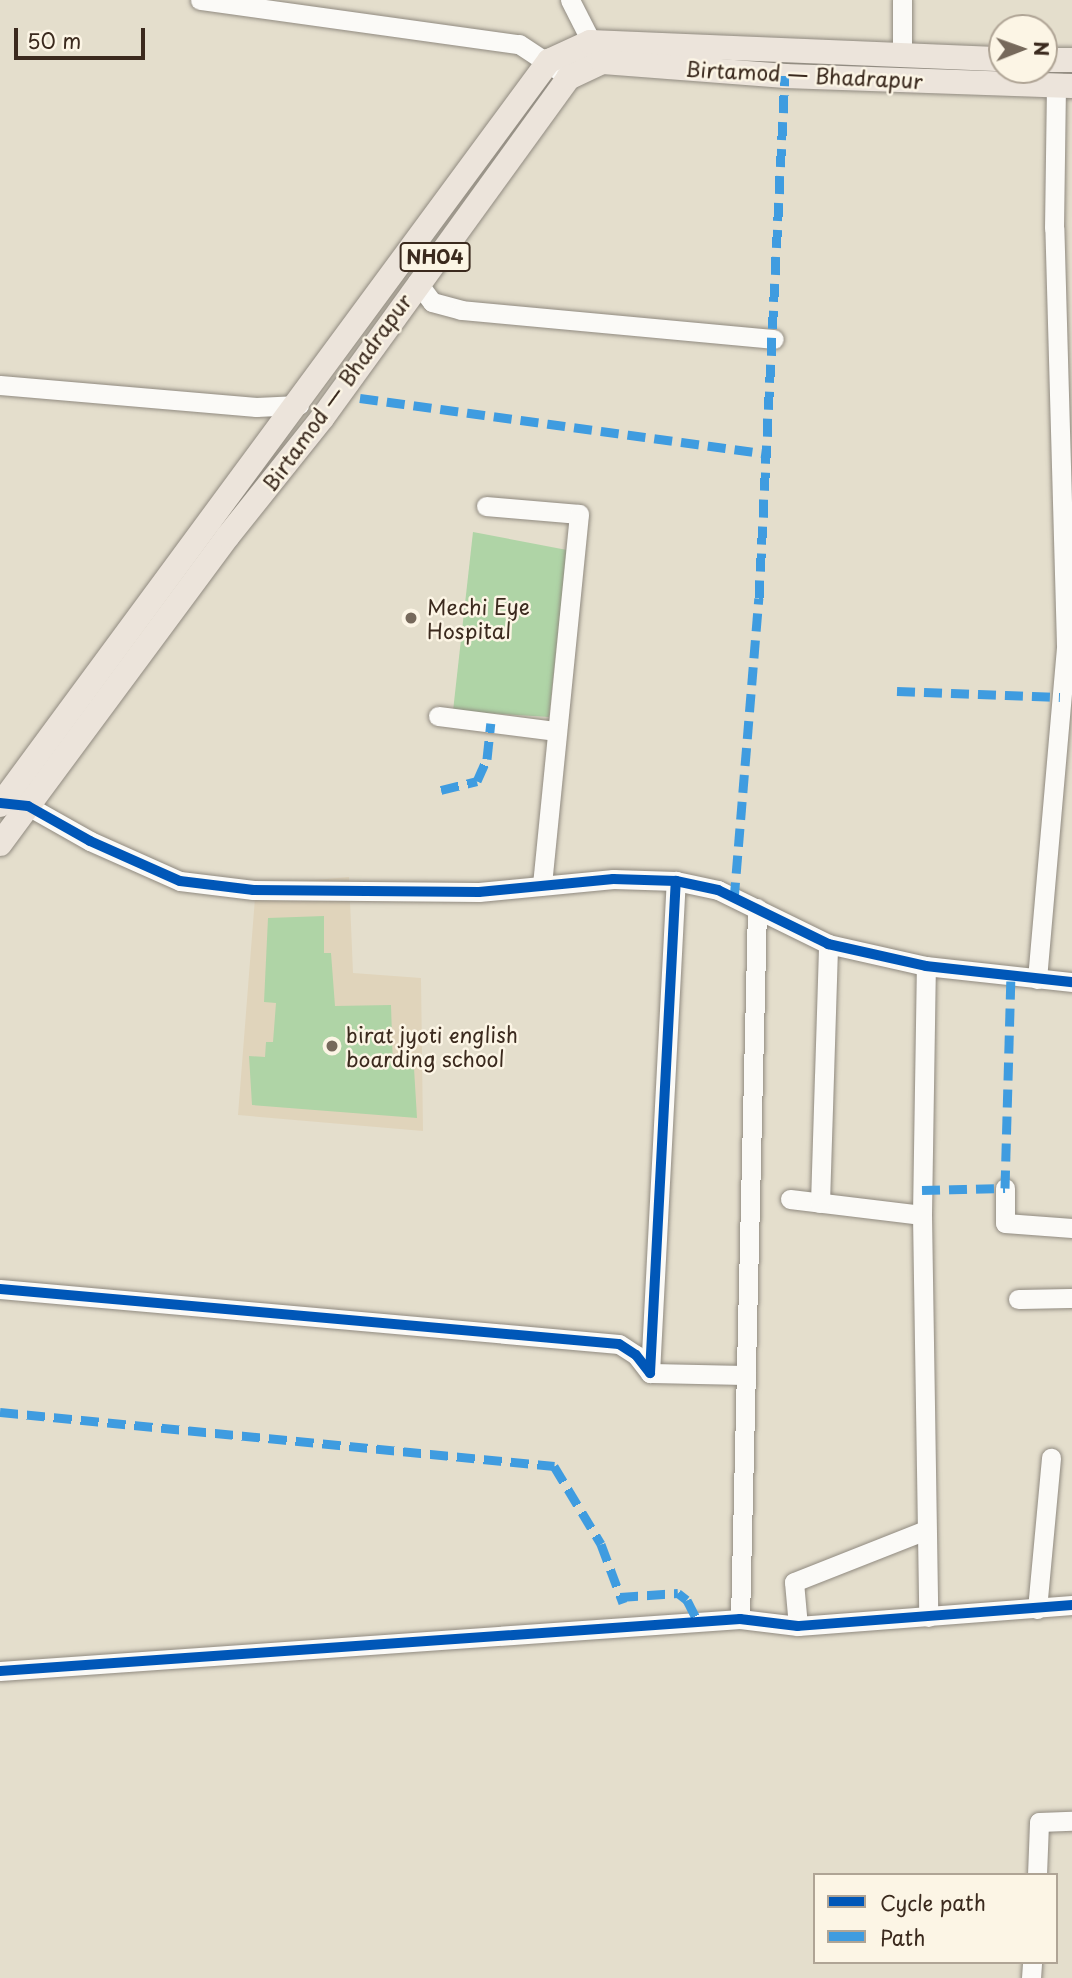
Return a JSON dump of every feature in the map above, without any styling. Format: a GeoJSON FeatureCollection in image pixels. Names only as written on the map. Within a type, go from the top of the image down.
{"type":"FeatureCollection","features":[{"type":"Feature","properties":{"kind":"main road","name":"Birtamod — Bhadrapur"},"geometry":{"type":"LineString","coordinates":[[0,804],[220,528],[323,417],[417,282],[568,78],[596,52]]}},
{"type":"Feature","properties":{"kind":"main road","name":"Birtamod — Bhadrapur"},"geometry":{"type":"LineString","coordinates":[[596,52],[785,76],[1064,86]]}},
{"type":"Feature","properties":{"kind":"main road","name":"Birtamod — Bhadrapur"},"geometry":{"type":"LineString","coordinates":[[0,844],[220,528],[299,405],[549,61],[596,52],[988,58]]}},
{"type":"Feature","properties":{"kind":"street"},"geometry":{"type":"LineString","coordinates":[[200,0],[519,44],[549,61],[568,78]]}},
{"type":"Feature","properties":{"kind":"street"},"geometry":{"type":"LineString","coordinates":[[570,0],[596,52]]}},
{"type":"Feature","properties":{"kind":"street"},"geometry":{"type":"LineString","coordinates":[[902,0],[902,55]]}},
{"type":"Feature","properties":{"kind":"street"},"geometry":{"type":"LineString","coordinates":[[1037,979],[1066,645],[1069,580],[1055,256],[1064,86]]}},
{"type":"Feature","properties":{"kind":"street"},"geometry":{"type":"LineString","coordinates":[[417,282],[432,302],[461,310],[774,339]]}},
{"type":"Feature","properties":{"kind":"street"},"geometry":{"type":"LineString","coordinates":[[0,385],[256,407],[299,405]]}},
{"type":"Feature","properties":{"kind":"street"},"geometry":{"type":"LineString","coordinates":[[486,506],[579,514],[555,731],[542,885]]}},
{"type":"Feature","properties":{"kind":"street"},"geometry":{"type":"LineString","coordinates":[[438,716],[555,731]]}},
{"type":"Feature","properties":{"kind":"street"},"geometry":{"type":"LineString","coordinates":[[0,804],[28,806],[90,841],[180,881],[253,890],[479,892],[613,879],[676,881],[718,890],[828,944],[926,966],[1072,982]]}},
{"type":"Feature","properties":{"kind":"street"},"geometry":{"type":"LineString","coordinates":[[650,1373],[676,881]]}},
{"type":"Feature","properties":{"kind":"street"},"geometry":{"type":"LineString","coordinates":[[740,1619],[757,908]]}},
{"type":"Feature","properties":{"kind":"street"},"geometry":{"type":"LineString","coordinates":[[820,1203],[828,944]]}},
{"type":"Feature","properties":{"kind":"street"},"geometry":{"type":"LineString","coordinates":[[926,966],[922,1215],[928,1617]]}},
{"type":"Feature","properties":{"kind":"street"},"geometry":{"type":"LineString","coordinates":[[1005,1188],[1005,1223],[1072,1228]]}},
{"type":"Feature","properties":{"kind":"street"},"geometry":{"type":"LineString","coordinates":[[790,1199],[922,1215]]}},
{"type":"Feature","properties":{"kind":"street"},"geometry":{"type":"LineString","coordinates":[[0,1289],[619,1344],[636,1355],[650,1373]]}},
{"type":"Feature","properties":{"kind":"street"},"geometry":{"type":"LineString","coordinates":[[1018,1299],[1072,1298]]}},
{"type":"Feature","properties":{"kind":"street"},"geometry":{"type":"LineString","coordinates":[[650,1373],[746,1375]]}},
{"type":"Feature","properties":{"kind":"street"},"geometry":{"type":"LineString","coordinates":[[1037,1609],[1052,1458]]}},
{"type":"Feature","properties":{"kind":"street"},"geometry":{"type":"LineString","coordinates":[[798,1626],[794,1582],[926,1531]]}},
{"type":"Feature","properties":{"kind":"street"},"geometry":{"type":"LineString","coordinates":[[0,1671],[740,1619],[798,1626],[1072,1605]]}},
{"type":"Feature","properties":{"kind":"street"},"geometry":{"type":"LineString","coordinates":[[1037,1873],[1040,1822],[1072,1821]]}},
{"type":"Feature","properties":{"kind":"shaded area","name":"birat jyoti english boarding school"},"geometry":{"type":"Polygon","coordinates":[[[349,877],[353,973],[421,978],[423,1131],[238,1115],[256,885],[349,877]]]}},
{"type":"Feature","properties":{"kind":"green space"},"geometry":{"type":"Polygon","coordinates":[[[473,532],[567,550],[549,717],[453,711],[473,532]]]}},
{"type":"Feature","properties":{"kind":"green space"},"geometry":{"type":"Polygon","coordinates":[[[324,916],[324,953],[331,953],[335,1006],[391,1005],[393,1068],[414,1068],[417,1118],[252,1105],[249,1056],[265,1057],[266,1042],[273,1042],[276,1003],[264,1002],[268,918],[324,916]]]}},
{"type":"Feature","properties":{"kind":"marked path"},"geometry":{"type":"LineString","coordinates":[[734,900],[759,598],[785,76]]}},
{"type":"Feature","properties":{"kind":"marked path"},"geometry":{"type":"LineString","coordinates":[[360,398],[767,454]]}},
{"type":"Feature","properties":{"kind":"marked path"},"geometry":{"type":"LineString","coordinates":[[897,691],[1060,697]]}},
{"type":"Feature","properties":{"kind":"marked path"},"geometry":{"type":"LineString","coordinates":[[441,790],[477,781],[487,759],[491,723]]}},
{"type":"Feature","properties":{"kind":"marked path"},"geometry":{"type":"LineString","coordinates":[[922,1190],[1005,1188],[1011,974]]}},
{"type":"Feature","properties":{"kind":"marked path"},"geometry":{"type":"LineString","coordinates":[[0,1412],[554,1466],[601,1544],[623,1603]]}},
{"type":"Feature","properties":{"kind":"marked path"},"geometry":{"type":"LineString","coordinates":[[620,1597],[678,1593],[687,1600],[698,1622]]}},
{"type":"Feature","properties":{"kind":"cycle path"},"geometry":{"type":"LineString","coordinates":[[0,803],[28,806],[90,841],[180,881],[253,890],[479,892],[613,879],[676,881],[718,890],[828,944],[926,966],[1072,982]]}},
{"type":"Feature","properties":{"kind":"cycle path"},"geometry":{"type":"LineString","coordinates":[[0,1289],[619,1344],[636,1355],[650,1373],[676,881]]}},
{"type":"Feature","properties":{"kind":"cycle path"},"geometry":{"type":"LineString","coordinates":[[0,1671],[740,1619],[798,1626],[1072,1605]]}},
{"type":"Feature","properties":{"kind":"place","name":"Mechi Eye Hospital"},"geometry":{"type":"Point","coordinates":[411,618]}},
{"type":"Feature","properties":{"kind":"place","name":"birat jyoti english boarding school"},"geometry":{"type":"Point","coordinates":[332,1046]}}]}
